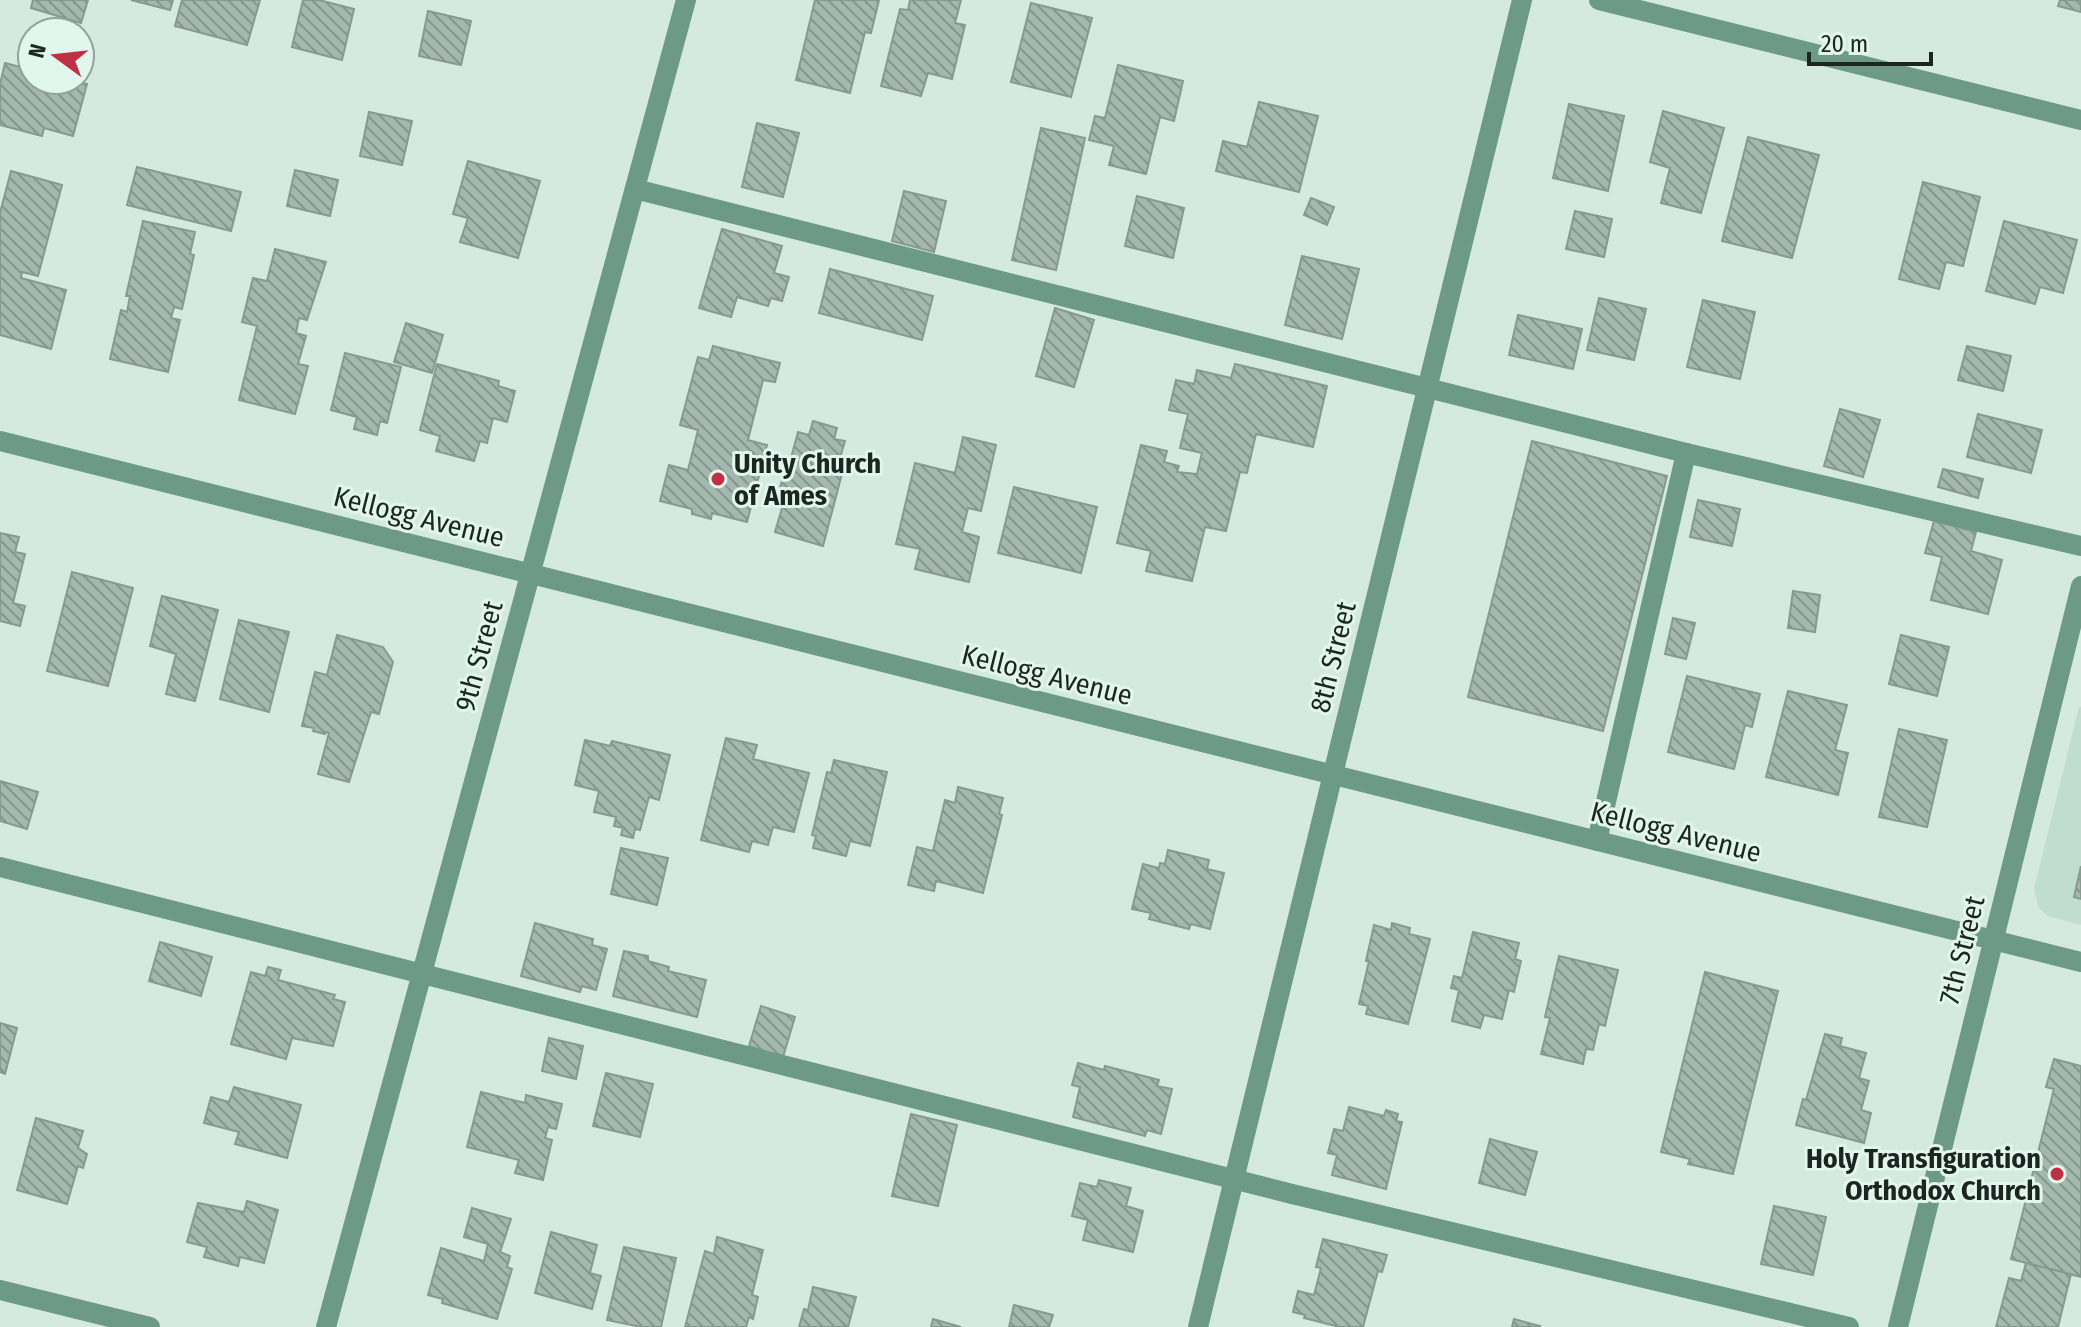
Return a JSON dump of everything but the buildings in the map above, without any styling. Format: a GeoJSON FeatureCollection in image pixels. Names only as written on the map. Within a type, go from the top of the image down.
{"type":"FeatureCollection","features":[{"type":"Feature","properties":{"kind":"street","name":"9th Street"},"geometry":{"type":"LineString","coordinates":[[326,1327],[686,0]]}},
{"type":"Feature","properties":{"kind":"street","name":"8th Street"},"geometry":{"type":"LineString","coordinates":[[1198,1327],[1522,0]]}},
{"type":"Feature","properties":{"kind":"street"},"geometry":{"type":"LineString","coordinates":[[1599,0],[2081,120]]}},
{"type":"Feature","properties":{"kind":"street"},"geometry":{"type":"LineString","coordinates":[[635,189],[1686,453],[2081,546]]}},
{"type":"Feature","properties":{"kind":"street","name":"Kellogg Avenue"},"geometry":{"type":"LineString","coordinates":[[0,441],[2081,962]]}},
{"type":"Feature","properties":{"kind":"street"},"geometry":{"type":"LineString","coordinates":[[1597,841],[1686,453]]}},
{"type":"Feature","properties":{"kind":"street","name":"7th Street"},"geometry":{"type":"LineString","coordinates":[[1898,1327],[2081,586]]}},
{"type":"Feature","properties":{"kind":"street"},"geometry":{"type":"LineString","coordinates":[[0,867],[1234,1179],[1849,1327]]}},
{"type":"Feature","properties":{"kind":"street"},"geometry":{"type":"LineString","coordinates":[[0,1290],[150,1327]]}},
{"type":"Feature","properties":{"kind":"shaded area"},"geometry":{"type":"Polygon","coordinates":[[[2079,707],[2081,925],[2048,916],[2039,908],[2034,889],[2079,707]]]}},
{"type":"Feature","properties":{"kind":"place","name":"Unity Church of Ames"},"geometry":{"type":"Point","coordinates":[718,479]}},
{"type":"Feature","properties":{"kind":"place","name":"Holy Transfiguration Orthodox Church"},"geometry":{"type":"Point","coordinates":[2057,1174]}}]}
